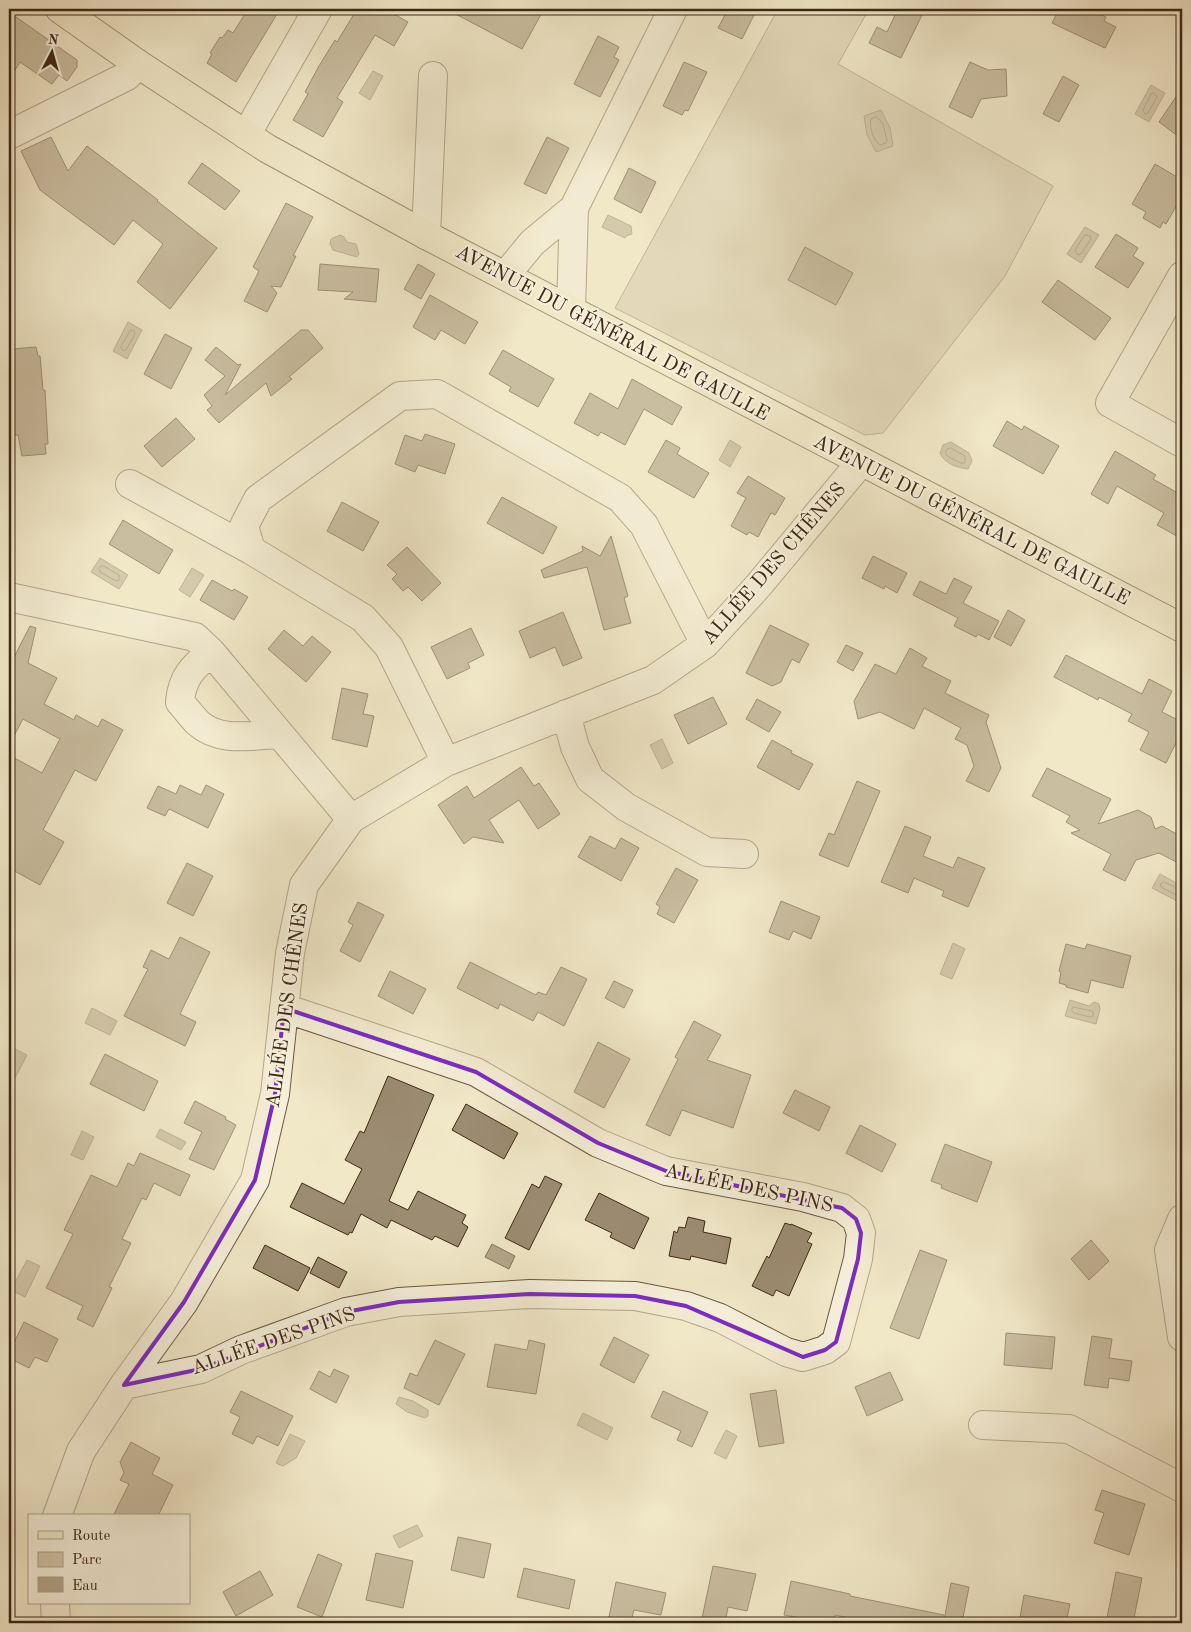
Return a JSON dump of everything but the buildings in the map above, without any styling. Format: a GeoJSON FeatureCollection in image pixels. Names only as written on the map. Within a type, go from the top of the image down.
{"type":"FeatureCollection","features":[{"type":"Feature","properties":{"kind":"main road","name":"AVENUE DU GÉNÉRAL DE GAULLE"},"geometry":{"type":"LineString","coordinates":[[60,9],[138,64],[246,135],[426,235],[1182,628]]}},
{"type":"Feature","properties":{"kind":"street"},"geometry":{"type":"LineString","coordinates":[[246,135],[318,9]]}},
{"type":"Feature","properties":{"kind":"street"},"geometry":{"type":"LineString","coordinates":[[506,276],[532,243],[574,208],[673,9]]}},
{"type":"Feature","properties":{"kind":"street"},"geometry":{"type":"LineString","coordinates":[[9,135],[127,76],[138,64]]}},
{"type":"Feature","properties":{"kind":"street"},"geometry":{"type":"LineString","coordinates":[[426,235],[433,76]]}},
{"type":"Feature","properties":{"kind":"street"},"geometry":{"type":"LineString","coordinates":[[571,310],[574,208]]}},
{"type":"Feature","properties":{"kind":"street"},"geometry":{"type":"LineString","coordinates":[[1182,276],[1110,403],[1182,444]]}},
{"type":"Feature","properties":{"kind":"street"},"geometry":{"type":"LineString","coordinates":[[251,550],[244,526],[258,499],[400,396],[437,394],[620,498],[644,525],[705,644]]}},
{"type":"Feature","properties":{"kind":"street","name":"ALLÉE DES CHÊNES"},"geometry":{"type":"LineString","coordinates":[[58,1514],[81,1451],[124,1385],[184,1302],[255,1180],[275,1094],[290,953],[304,885],[350,819],[446,762],[653,680],[705,644],[758,586],[860,462]]}},
{"type":"Feature","properties":{"kind":"street"},"geometry":{"type":"LineString","coordinates":[[130,484],[251,550],[363,618],[389,647],[446,762]]}},
{"type":"Feature","properties":{"kind":"street"},"geometry":{"type":"LineString","coordinates":[[9,597],[195,637],[211,652],[350,819]]}},
{"type":"Feature","properties":{"kind":"street"},"geometry":{"type":"LineString","coordinates":[[211,652],[191,669],[181,689],[180,702],[198,723],[212,732],[224,736],[279,734]]}},
{"type":"Feature","properties":{"kind":"street"},"geometry":{"type":"LineString","coordinates":[[566,714],[575,748],[590,780],[626,807],[708,852],[744,854]]}},
{"type":"Feature","properties":{"kind":"street","name":"ALLÉE DES PINS"},"geometry":{"type":"LineString","coordinates":[[124,1385],[201,1369],[241,1350],[346,1312],[399,1302],[530,1294],[635,1296],[694,1309],[720,1318],[786,1352],[803,1357],[825,1350],[836,1342],[858,1259],[861,1233],[856,1219],[842,1208],[803,1197],[666,1171],[598,1143],[476,1072],[284,1008]]}},
{"type":"Feature","properties":{"kind":"street"},"geometry":{"type":"LineString","coordinates":[[1182,1219],[1169,1250],[1182,1337]]}},
{"type":"Feature","properties":{"kind":"street"},"geometry":{"type":"LineString","coordinates":[[983,1425],[1069,1429],[1182,1488]]}},
{"type":"Feature","properties":{"kind":"street"},"geometry":{"type":"LineString","coordinates":[[55,1604],[56,1623]]}},
{"type":"Feature","properties":{"kind":"highlighted area"},"geometry":{"type":"Polygon","coordinates":[[[284,1008],[476,1072],[598,1143],[666,1171],[842,1208],[856,1219],[861,1233],[858,1259],[836,1342],[825,1350],[803,1357],[686,1306],[635,1296],[530,1294],[399,1302],[346,1312],[201,1369],[124,1385],[184,1302],[255,1180],[275,1094],[284,1008]]]}},
{"type":"Feature","properties":{"kind":"green space"},"geometry":{"type":"Polygon","coordinates":[[[778,9],[869,9],[838,64],[1053,186],[1005,276],[883,433],[865,435],[615,308],[778,9]]]}},
{"type":"Feature","properties":{"kind":"water"},"geometry":{"type":"Polygon","coordinates":[[[373,71],[383,76],[370,100],[359,93],[373,71]]]}},
{"type":"Feature","properties":{"kind":"water"},"geometry":{"type":"Polygon","coordinates":[[[1151,85],[1165,93],[1149,122],[1135,114],[1151,85]]]}},
{"type":"Feature","properties":{"kind":"water"},"geometry":{"type":"Polygon","coordinates":[[[881,110],[890,128],[893,146],[876,152],[867,135],[864,116],[881,110]]]}},
{"type":"Feature","properties":{"kind":"water"},"geometry":{"type":"Polygon","coordinates":[[[608,215],[631,226],[632,234],[625,238],[602,227],[608,215]]]}},
{"type":"Feature","properties":{"kind":"water"},"geometry":{"type":"Polygon","coordinates":[[[1085,227],[1099,235],[1081,263],[1067,254],[1085,227]]]}},
{"type":"Feature","properties":{"kind":"water"},"geometry":{"type":"Polygon","coordinates":[[[340,235],[347,242],[356,244],[359,254],[357,257],[333,250],[330,244],[331,239],[340,235]]]}},
{"type":"Feature","properties":{"kind":"water"},"geometry":{"type":"Polygon","coordinates":[[[128,322],[142,330],[127,359],[113,351],[128,322]]]}},
{"type":"Feature","properties":{"kind":"water"},"geometry":{"type":"Polygon","coordinates":[[[730,440],[741,447],[730,467],[719,460],[730,440]]]}},
{"type":"Feature","properties":{"kind":"water"},"geometry":{"type":"Polygon","coordinates":[[[951,442],[969,453],[972,461],[968,469],[951,464],[942,457],[940,453],[943,445],[951,442]]]}},
{"type":"Feature","properties":{"kind":"water"},"geometry":{"type":"Polygon","coordinates":[[[100,558],[128,575],[119,589],[91,572],[100,558]]]}},
{"type":"Feature","properties":{"kind":"water"},"geometry":{"type":"Polygon","coordinates":[[[192,568],[204,575],[190,597],[179,590],[192,568]]]}},
{"type":"Feature","properties":{"kind":"water"},"geometry":{"type":"Polygon","coordinates":[[[662,739],[673,763],[662,769],[650,745],[662,739]]]}},
{"type":"Feature","properties":{"kind":"water"},"geometry":{"type":"Polygon","coordinates":[[[1160,874],[1182,886],[1181,903],[1152,888],[1160,874]]]}},
{"type":"Feature","properties":{"kind":"water"},"geometry":{"type":"Polygon","coordinates":[[[953,943],[965,949],[952,979],[940,974],[953,943]]]}},
{"type":"Feature","properties":{"kind":"water"},"geometry":{"type":"Polygon","coordinates":[[[1070,1000],[1089,1006],[1094,1002],[1099,1004],[1100,1009],[1096,1024],[1065,1016],[1070,1000]]]}},
{"type":"Feature","properties":{"kind":"water"},"geometry":{"type":"Polygon","coordinates":[[[92,1008],[117,1021],[110,1035],[85,1023],[92,1008]]]}},
{"type":"Feature","properties":{"kind":"water"},"geometry":{"type":"Polygon","coordinates":[[[15,1049],[27,1055],[15,1078],[9,1075],[9,1062],[15,1049]]]}},
{"type":"Feature","properties":{"kind":"water"},"geometry":{"type":"Polygon","coordinates":[[[160,1129],[186,1142],[181,1150],[156,1137],[160,1129]]]}},
{"type":"Feature","properties":{"kind":"water"},"geometry":{"type":"Polygon","coordinates":[[[82,1131],[94,1137],[83,1160],[71,1155],[82,1131]]]}},
{"type":"Feature","properties":{"kind":"water"},"geometry":{"type":"Polygon","coordinates":[[[492,1244],[515,1256],[509,1269],[485,1257],[492,1244]]]}},
{"type":"Feature","properties":{"kind":"water"},"geometry":{"type":"Polygon","coordinates":[[[27,1260],[40,1266],[25,1297],[11,1290],[27,1260]]]}},
{"type":"Feature","properties":{"kind":"water"},"geometry":{"type":"Polygon","coordinates":[[[399,1397],[413,1401],[428,1410],[428,1416],[425,1418],[407,1412],[396,1404],[399,1397]]]}},
{"type":"Feature","properties":{"kind":"water"},"geometry":{"type":"Polygon","coordinates":[[[583,1413],[613,1428],[607,1440],[577,1425],[583,1413]]]}},
{"type":"Feature","properties":{"kind":"water"},"geometry":{"type":"Polygon","coordinates":[[[726,1430],[737,1436],[726,1459],[714,1453],[726,1430]]]}},
{"type":"Feature","properties":{"kind":"water"},"geometry":{"type":"Polygon","coordinates":[[[290,1434],[305,1441],[296,1458],[283,1466],[276,1463],[290,1434]]]}},
{"type":"Feature","properties":{"kind":"water"},"geometry":{"type":"Polygon","coordinates":[[[417,1525],[423,1536],[399,1548],[393,1536],[417,1525]]]}}]}
